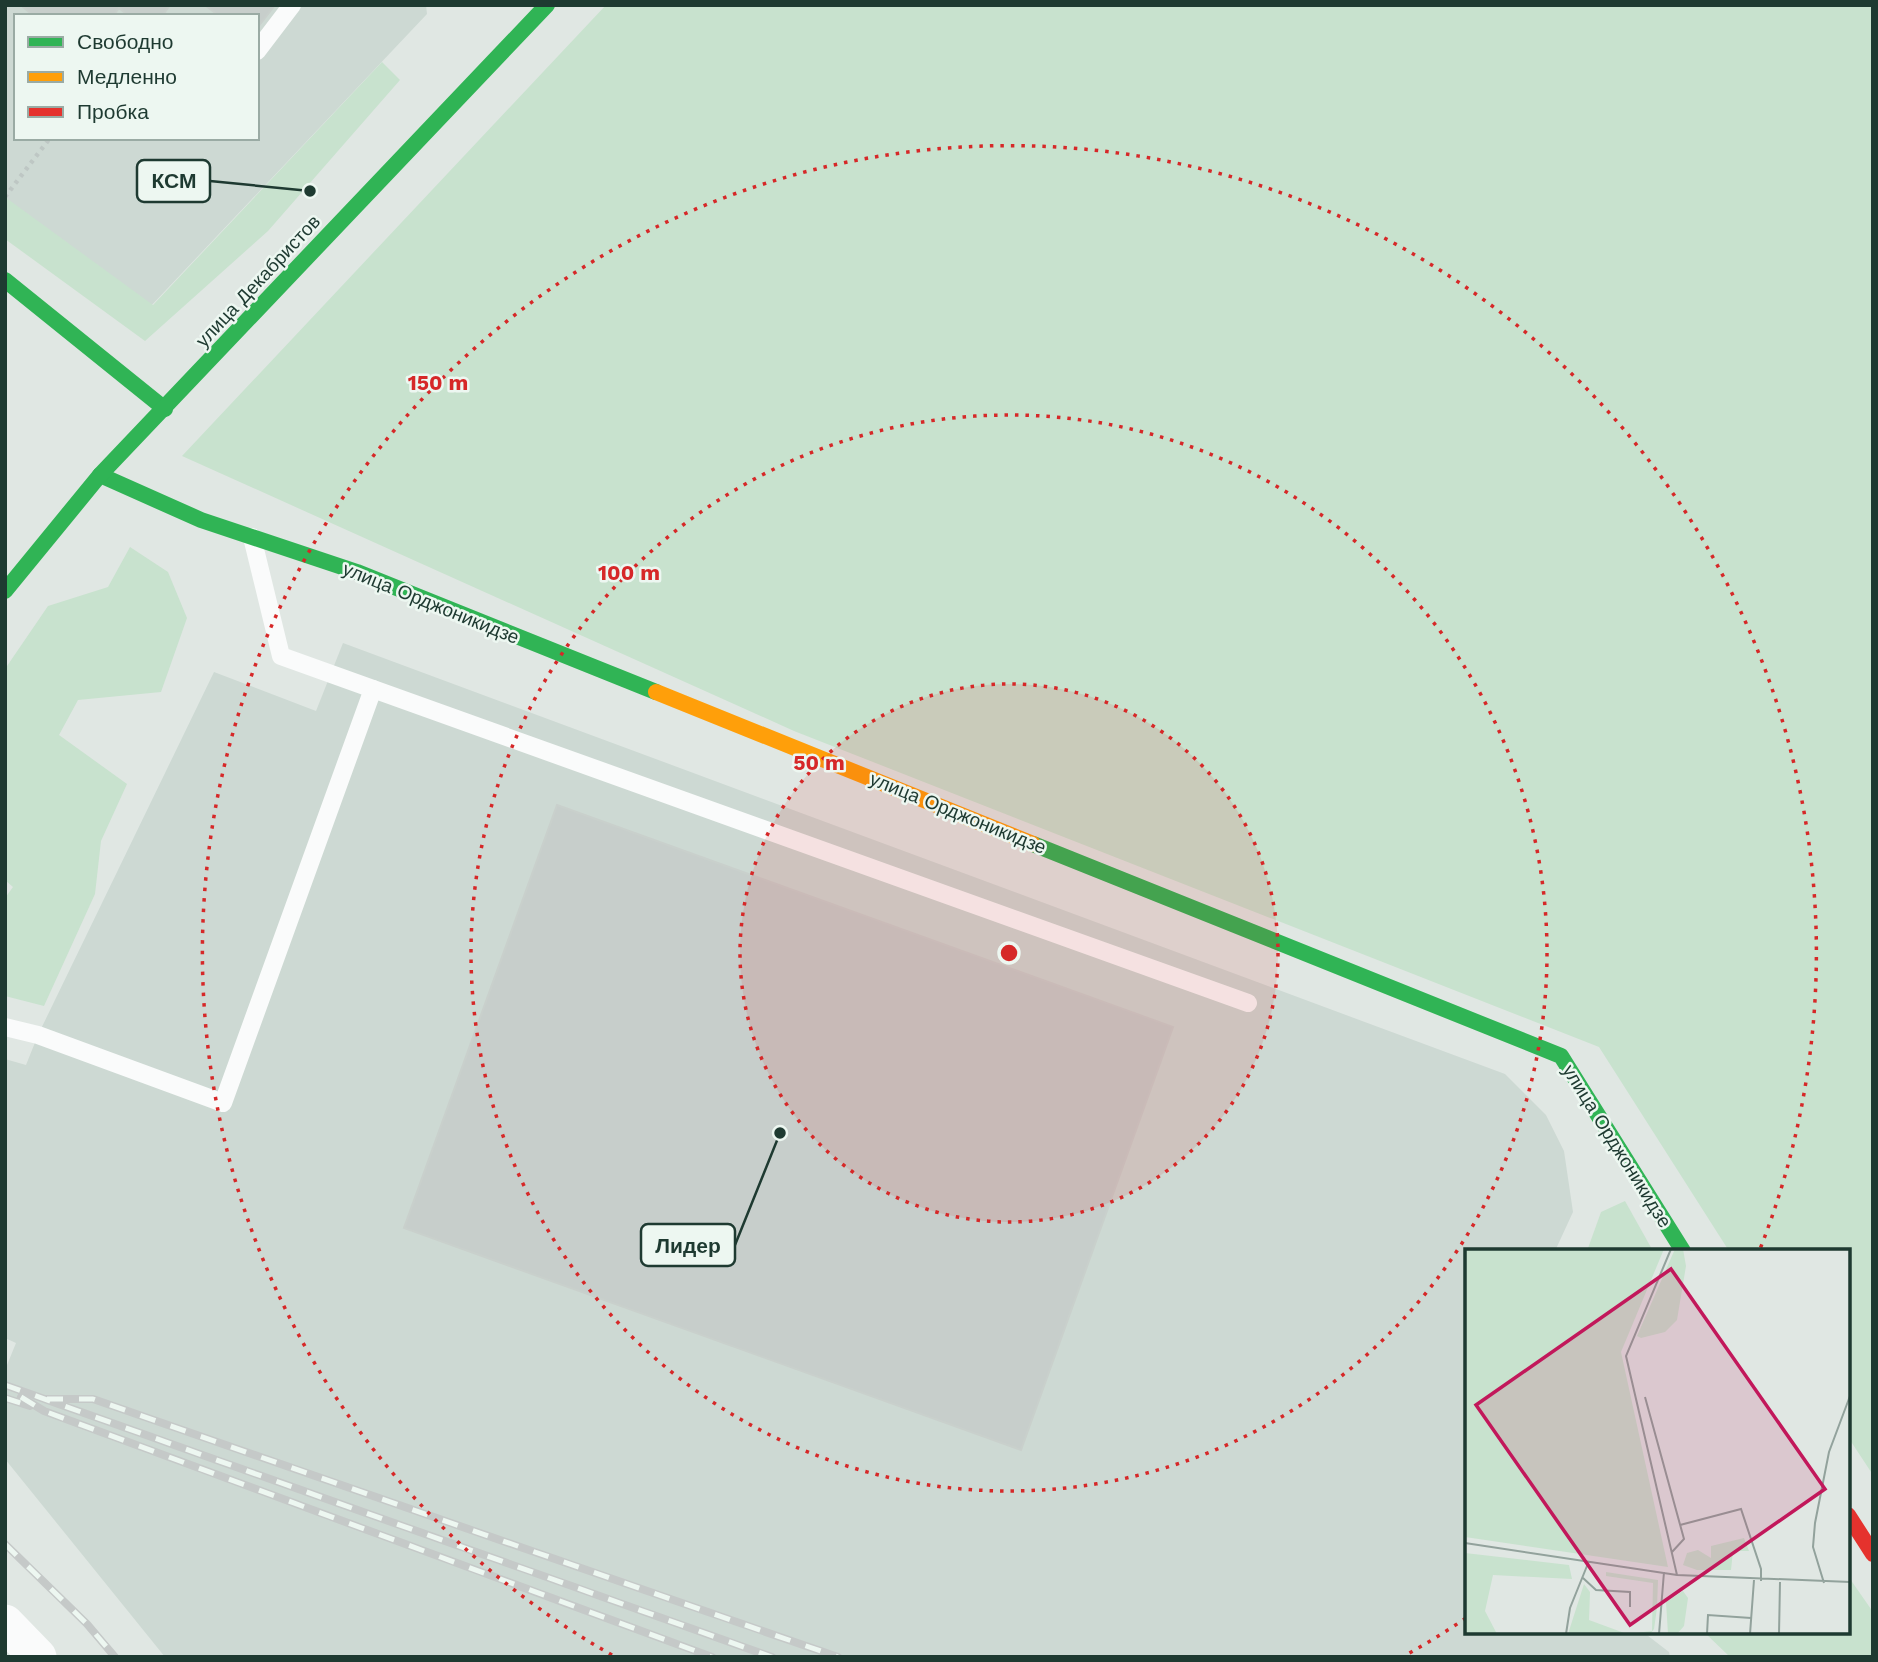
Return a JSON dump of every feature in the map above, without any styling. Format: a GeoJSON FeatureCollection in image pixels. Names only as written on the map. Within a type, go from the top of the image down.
{"type":"FeatureCollection","features":[{"type":"Feature","properties":{"kind":"street","name":"улица Декабристов"},"geometry":{"type":"LineString","coordinates":[[5,591],[100,475],[165,410],[531,12]]}},
{"type":"Feature","properties":{"kind":"street"},"geometry":{"type":"LineString","coordinates":[[5,280],[165,410]]}},
{"type":"Feature","properties":{"kind":"street","name":"улица Орджоникидзе"},"geometry":{"type":"LineString","coordinates":[[100,475],[201,520],[357,572],[1561,1056],[1682,1249]]}},
{"type":"Feature","properties":{"kind":"street"},"geometry":{"type":"LineString","coordinates":[[1850,1518],[1873,1554]]}},
{"type":"Feature","properties":{"kind":"street"},"geometry":{"type":"LineString","coordinates":[[5,1623],[38,1657]]}},
{"type":"Feature","properties":{"kind":"lane"},"geometry":{"type":"LineString","coordinates":[[259,48],[292,5]]}},
{"type":"Feature","properties":{"kind":"lane"},"geometry":{"type":"LineString","coordinates":[[251,537],[281,656],[1248,1003]]}},
{"type":"Feature","properties":{"kind":"lane"},"geometry":{"type":"LineString","coordinates":[[5,1027],[38,1035],[223,1103],[373,689]]}},
{"type":"Feature","properties":{"kind":"path"},"geometry":{"type":"LineString","coordinates":[[5,197],[48,140]]}},
{"type":"Feature","properties":{"kind":"shaded area"},"geometry":{"type":"Polygon","coordinates":[[[5,5],[426,5],[427,14],[131,327],[5,225],[5,5]]]}},
{"type":"Feature","properties":{"kind":"shaded area"},"geometry":{"type":"Polygon","coordinates":[[[343,643],[1505,1074],[1546,1115],[1564,1151],[1573,1212],[1556,1249],[1465,1249],[1465,1634],[1646,1634],[1669,1652],[1670,1657],[165,1657],[5,1459],[5,1370],[16,1343],[5,1338],[5,1059],[26,1065],[38,1035],[214,672],[316,711],[343,643]]]}},
{"type":"Feature","properties":{"kind":"green space"},"geometry":{"type":"Polygon","coordinates":[[[606,5],[1873,5],[1873,1475],[1850,1440],[1850,1249],[1728,1249],[1599,1047],[794,731],[182,456],[606,5]]]}},
{"type":"Feature","properties":{"kind":"green space"},"geometry":{"type":"Polygon","coordinates":[[[382,62],[400,80],[268,231],[145,341],[5,239],[5,197],[153,305],[382,62]]]}},
{"type":"Feature","properties":{"kind":"green space"},"geometry":{"type":"Polygon","coordinates":[[[130,547],[168,572],[187,618],[161,692],[78,700],[59,735],[127,784],[101,841],[95,894],[44,1006],[5,996],[5,898],[13,887],[5,880],[5,669],[48,606],[108,587],[130,547]]]}},
{"type":"Feature","properties":{"kind":"green space"},"geometry":{"type":"Polygon","coordinates":[[[1625,1201],[1652,1249],[1588,1249],[1601,1212],[1625,1201]]]}},
{"type":"Feature","properties":{"kind":"green space"},"geometry":{"type":"Polygon","coordinates":[[[1850,1579],[1873,1612],[1873,1657],[1730,1657],[1706,1634],[1850,1634],[1850,1579]]]}},
{"type":"Feature","properties":{"kind":"building"},"geometry":{"type":"Polygon","coordinates":[[[170,5],[163,14],[126,14],[119,8],[114,14],[32,14],[23,7],[170,5]]]}},
{"type":"Feature","properties":{"kind":"building"},"geometry":{"type":"Polygon","coordinates":[[[205,5],[275,5],[259,25],[259,14],[216,14],[205,5]]]}},
{"type":"Feature","properties":{"kind":"building"},"geometry":{"type":"Polygon","coordinates":[[[557,805],[1173,1027],[1021,1450],[404,1228],[557,805]]]}},
{"type":"Feature","properties":{"kind":"railway"},"geometry":{"type":"LineString","coordinates":[[5,1385],[772,1657]]}},
{"type":"Feature","properties":{"kind":"railway"},"geometry":{"type":"LineString","coordinates":[[21,1397],[44,1411],[712,1657]]}},
{"type":"Feature","properties":{"kind":"railway"},"geometry":{"type":"LineString","coordinates":[[5,1398],[30,1406]]}},
{"type":"Feature","properties":{"kind":"railway"},"geometry":{"type":"LineString","coordinates":[[47,1399],[93,1399],[838,1657]]}},
{"type":"Feature","properties":{"kind":"railway"},"geometry":{"type":"LineString","coordinates":[[5,1544],[87,1624],[115,1657]]}},
{"type":"Feature","properties":{"kind":"traffic: fast"},"geometry":{"type":"LineString","coordinates":[[5,591],[100,475],[547,5]]}},
{"type":"Feature","properties":{"kind":"traffic: fast"},"geometry":{"type":"LineString","coordinates":[[5,280],[165,409]]}},
{"type":"Feature","properties":{"kind":"traffic: fast"},"geometry":{"type":"LineString","coordinates":[[100,475],[201,520],[357,572],[656,692]]}},
{"type":"Feature","properties":{"kind":"traffic: fast"},"geometry":{"type":"LineString","coordinates":[[1033,844],[1561,1056],[1682,1249]]}},
{"type":"Feature","properties":{"kind":"traffic: slow"},"geometry":{"type":"LineString","coordinates":[[656,692],[1033,844]]}},
{"type":"Feature","properties":{"kind":"traffic: jam"},"geometry":{"type":"LineString","coordinates":[[1850,1518],[1873,1554]]}},
{"type":"Feature","properties":{"kind":"place","name":"КСМ"},"geometry":{"type":"Point","coordinates":[310,191]}},
{"type":"Feature","properties":{"kind":"place","name":"Лидер"},"geometry":{"type":"Point","coordinates":[780,1133]}}]}
